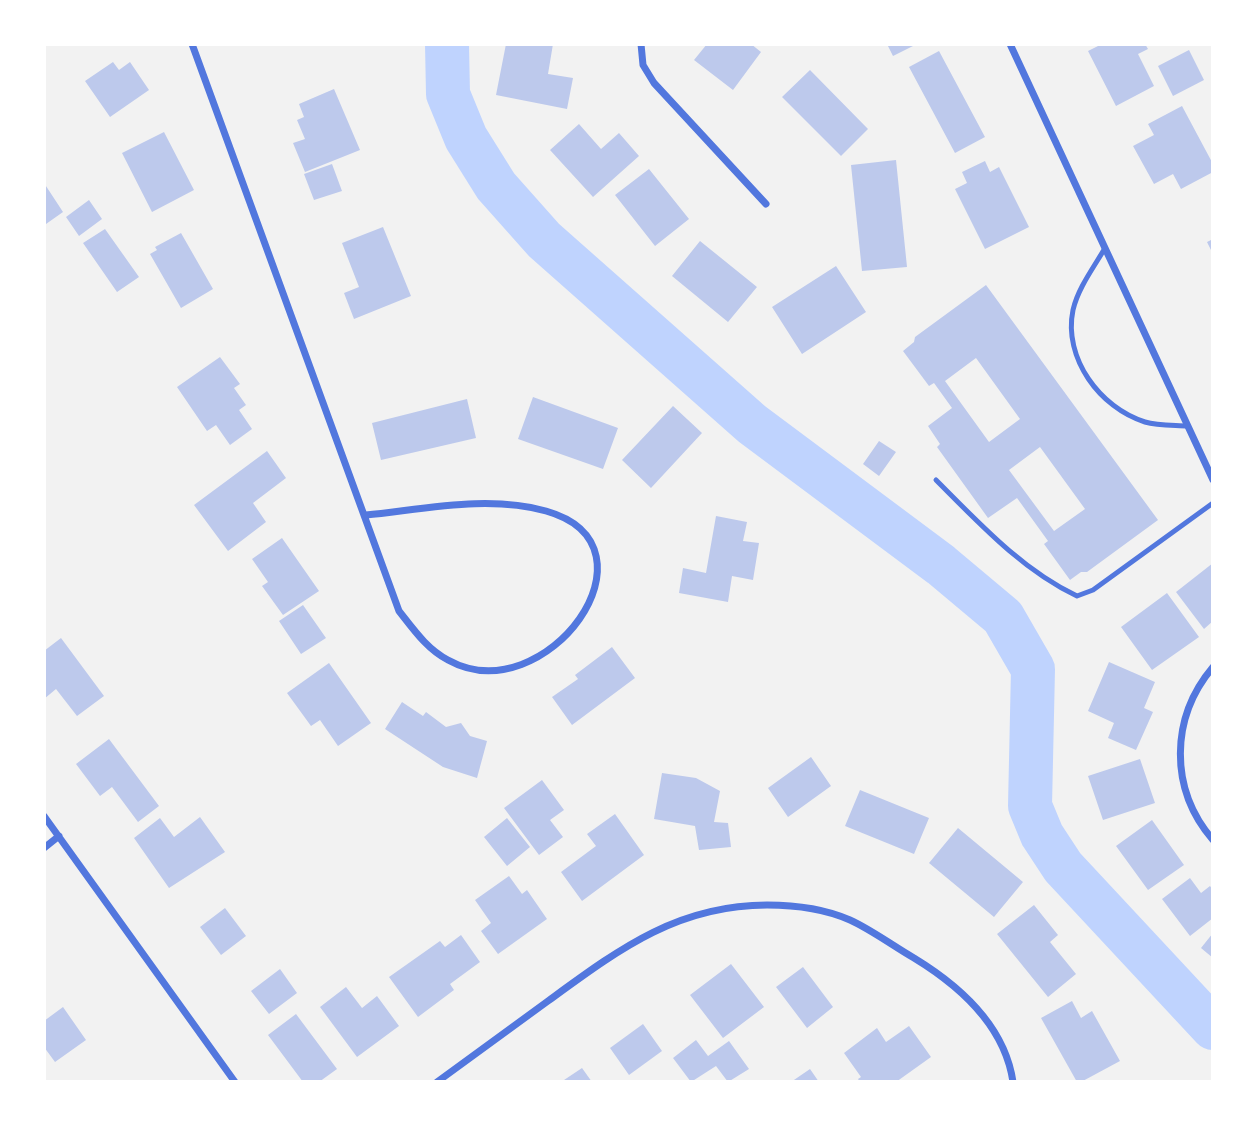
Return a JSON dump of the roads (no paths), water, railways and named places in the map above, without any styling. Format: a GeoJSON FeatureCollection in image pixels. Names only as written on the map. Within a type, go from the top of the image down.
{"type":"FeatureCollection","features":[{"type":"Feature","properties":{"kind":"street"},"geometry":{"type":"LineString","coordinates":[[192,44],[399,611],[425,644],[449,661],[496,671],[520,666],[542,655],[566,635],[589,605],[599,580],[597,558],[586,537],[568,520],[547,512],[487,503],[366,515]]}},
{"type":"Feature","properties":{"kind":"street"},"geometry":{"type":"LineString","coordinates":[[641,44],[643,65],[654,83],[766,204]]}},
{"type":"Feature","properties":{"kind":"street"},"geometry":{"type":"LineString","coordinates":[[1010,44],[1213,480]]}},
{"type":"Feature","properties":{"kind":"street"},"geometry":{"type":"LineString","coordinates":[[1213,667],[1187,705],[1181,734],[1180,764],[1191,806],[1213,840]]}},
{"type":"Feature","properties":{"kind":"street"},"geometry":{"type":"LineString","coordinates":[[44,816],[235,1082]]}},
{"type":"Feature","properties":{"kind":"street"},"geometry":{"type":"LineString","coordinates":[[44,848],[59,836]]}},
{"type":"Feature","properties":{"kind":"street"},"geometry":{"type":"LineString","coordinates":[[437,1082],[632,942],[694,914],[721,907],[783,905],[811,908],[850,920],[924,964],[969,1000],[995,1030],[1010,1060],[1013,1082]]}},
{"type":"Feature","properties":{"kind":"lane"},"geometry":{"type":"LineString","coordinates":[[1105,248],[1083,286],[1073,310],[1072,332],[1077,358],[1092,384],[1117,409],[1146,423],[1188,426]]}},
{"type":"Feature","properties":{"kind":"lane"},"geometry":{"type":"LineString","coordinates":[[936,480],[991,535],[1052,584],[1077,596],[1093,590],[1213,503]]}},
{"type":"Feature","properties":{"kind":"waterway"},"geometry":{"type":"LineString","coordinates":[[447,44],[448,94],[466,138],[496,186],[544,240],[752,424],[941,565],[1003,617],[1033,669],[1030,806],[1042,835],[1063,867],[1213,1028]]}}]}
